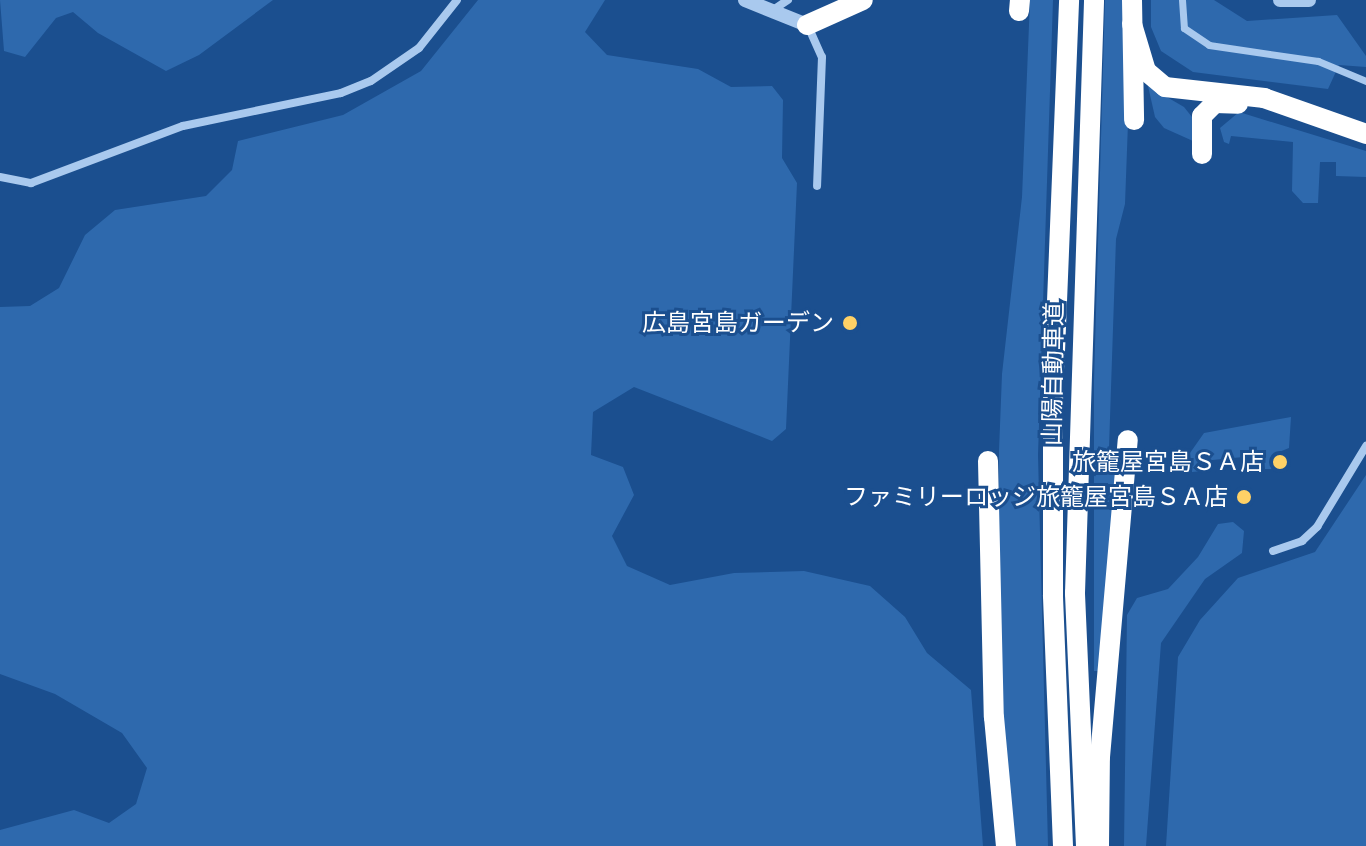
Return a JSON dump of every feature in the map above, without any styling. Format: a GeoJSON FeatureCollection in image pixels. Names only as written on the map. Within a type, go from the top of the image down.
{"type":"FeatureCollection","features":[{"type":"Feature","properties":{"kind":"highway"},"geometry":{"type":"LineString","coordinates":[[807,25],[850,0]]}},
{"type":"Feature","properties":{"kind":"highway"},"geometry":{"type":"LineString","coordinates":[[807,25],[863,0]]}},
{"type":"Feature","properties":{"kind":"highway","name":"山陽自動車道"},"geometry":{"type":"LineString","coordinates":[[1063,846],[1053,624],[1053,401],[1069,0]]}},
{"type":"Feature","properties":{"kind":"highway","name":"山陽自動車道"},"geometry":{"type":"LineString","coordinates":[[1086,846],[1075,593],[1094,0]]}},
{"type":"Feature","properties":{"kind":"highway"},"geometry":{"type":"LineString","coordinates":[[1132,0],[1134,120]]}},
{"type":"Feature","properties":{"kind":"highway"},"geometry":{"type":"LineString","coordinates":[[1132,24],[1146,71],[1165,87],[1264,98],[1366,135]]}},
{"type":"Feature","properties":{"kind":"highway"},"geometry":{"type":"LineString","coordinates":[[1202,154],[1199,124],[1215,103],[1261,108],[1366,135]]}},
{"type":"Feature","properties":{"kind":"highway"},"geometry":{"type":"LineString","coordinates":[[1099,846],[1100,757],[1128,440]]}},
{"type":"Feature","properties":{"kind":"highway"},"geometry":{"type":"LineString","coordinates":[[988,461],[994,717],[1006,846]]}},
{"type":"Feature","properties":{"kind":"street"},"geometry":{"type":"LineString","coordinates":[[0,177],[31,183],[183,126],[341,93],[371,81],[419,48],[457,0]]}},
{"type":"Feature","properties":{"kind":"street"},"geometry":{"type":"LineString","coordinates":[[745,0],[807,25],[822,57],[817,186]]}},
{"type":"Feature","properties":{"kind":"street"},"geometry":{"type":"LineString","coordinates":[[772,10],[788,0]]}},
{"type":"Feature","properties":{"kind":"street"},"geometry":{"type":"LineString","coordinates":[[1182,0],[1184,28],[1209,45],[1318,61],[1366,81]]}},
{"type":"Feature","properties":{"kind":"street"},"geometry":{"type":"LineString","coordinates":[[1280,0],[1309,0]]}},
{"type":"Feature","properties":{"kind":"street"},"geometry":{"type":"LineString","coordinates":[[1273,551],[1302,541],[1317,527],[1366,446]]}},
{"type":"Feature","properties":{"kind":"shaded area"},"geometry":{"type":"Polygon","coordinates":[[[0,0],[273,0],[199,55],[166,71],[98,33],[73,12],[56,18],[25,57],[4,51],[0,0]]]}},
{"type":"Feature","properties":{"kind":"shaded area"},"geometry":{"type":"Polygon","coordinates":[[[478,0],[605,0],[585,32],[607,55],[698,69],[731,87],[772,86],[783,100],[782,158],[797,183],[786,429],[772,441],[634,387],[593,412],[591,455],[623,467],[634,495],[612,536],[627,566],[670,585],[734,573],[804,571],[870,586],[905,617],[927,653],[971,690],[983,846],[0,846],[0,830],[74,810],[109,823],[136,804],[147,768],[122,733],[55,694],[0,674],[0,307],[30,306],[59,288],[85,235],[115,210],[206,196],[232,170],[238,141],[343,115],[421,71],[478,0]]]}},
{"type":"Feature","properties":{"kind":"shaded area"},"geometry":{"type":"Polygon","coordinates":[[[1030,0],[1053,0],[1038,455],[1048,846],[1012,846],[998,656],[999,451],[1002,374],[1022,197],[1030,0]]]}},
{"type":"Feature","properties":{"kind":"shaded area"},"geometry":{"type":"Polygon","coordinates":[[[1105,0],[1128,0],[1128,123],[1125,204],[1116,239],[1109,448],[1117,462],[1100,671],[1094,671],[1094,381],[1105,0]]]}},
{"type":"Feature","properties":{"kind":"shaded area"},"geometry":{"type":"Polygon","coordinates":[[[1151,0],[1214,0],[1247,21],[1337,15],[1366,56],[1366,67],[1339,65],[1328,89],[1193,72],[1161,51],[1151,27],[1151,0]]]}},
{"type":"Feature","properties":{"kind":"shaded area"},"geometry":{"type":"Polygon","coordinates":[[[1148,86],[1184,107],[1192,117],[1193,141],[1164,128],[1155,117],[1148,86]]]}},
{"type":"Feature","properties":{"kind":"shaded area"},"geometry":{"type":"Polygon","coordinates":[[[1239,112],[1366,151],[1366,177],[1336,176],[1336,162],[1320,162],[1318,203],[1303,203],[1292,191],[1293,142],[1231,136],[1229,144],[1224,142],[1220,128],[1239,112]]]}},
{"type":"Feature","properties":{"kind":"shaded area"},"geometry":{"type":"Polygon","coordinates":[[[1291,417],[1289,448],[1274,454],[1275,469],[1265,469],[1264,455],[1202,461],[1203,471],[1192,472],[1190,453],[1204,433],[1291,417]]]}},
{"type":"Feature","properties":{"kind":"shaded area"},"geometry":{"type":"Polygon","coordinates":[[[1366,475],[1366,846],[1166,846],[1178,657],[1200,620],[1238,578],[1315,552],[1366,475]]]}},
{"type":"Feature","properties":{"kind":"shaded area"},"geometry":{"type":"Polygon","coordinates":[[[1233,522],[1244,531],[1242,553],[1205,579],[1161,643],[1146,846],[1124,846],[1127,615],[1137,598],[1168,589],[1198,557],[1218,524],[1233,522]]]}},
{"type":"Feature","properties":{"kind":"place","name":"広島宮島ガーデン"},"geometry":{"type":"Point","coordinates":[850,323]}},
{"type":"Feature","properties":{"kind":"place","name":"旅籠屋宮島ＳＡ店"},"geometry":{"type":"Point","coordinates":[1280,462]}},
{"type":"Feature","properties":{"kind":"place","name":"ファミリーロッジ旅籠屋宮島ＳＡ店"},"geometry":{"type":"Point","coordinates":[1244,497]}}]}
